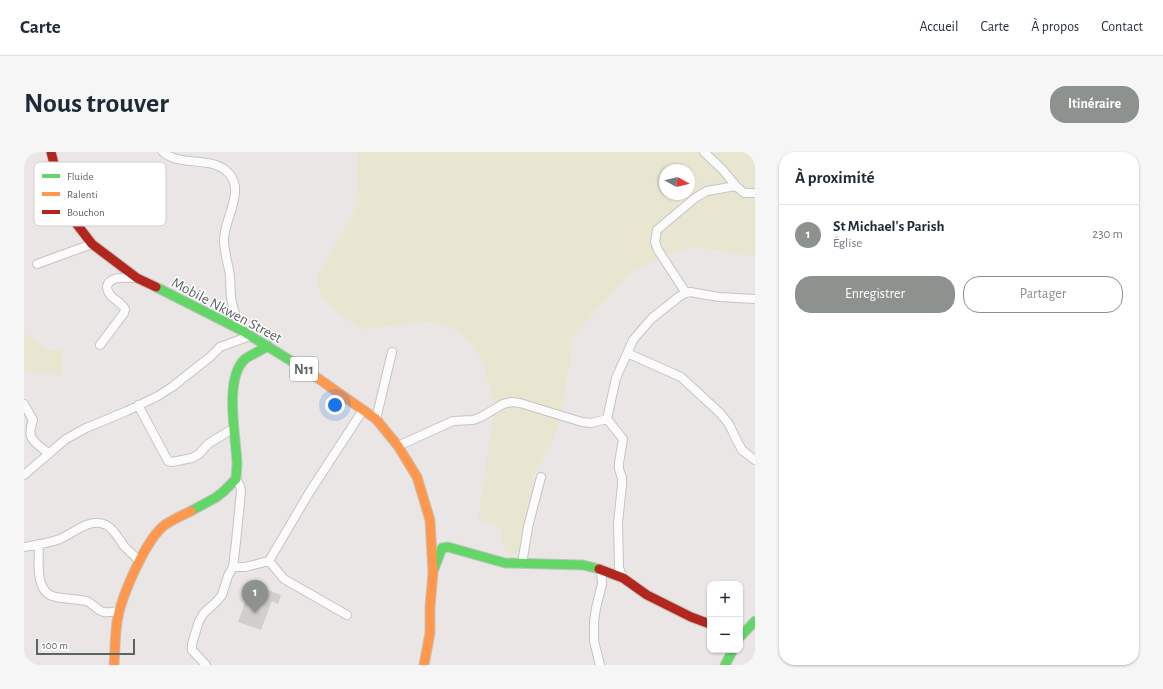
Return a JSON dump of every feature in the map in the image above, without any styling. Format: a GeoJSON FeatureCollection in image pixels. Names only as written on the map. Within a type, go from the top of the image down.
{"type":"FeatureCollection","features":[{"type":"Feature","properties":{"kind":"main road","name":"Mobile Nkwen Street"},"geometry":{"type":"LineString","coordinates":[[51,152],[54,162]]}},
{"type":"Feature","properties":{"kind":"main road","name":"Mobile Nkwen Street"},"geometry":{"type":"LineString","coordinates":[[78,226],[92,244],[137,278],[241,330],[318,378],[376,419],[398,446],[417,478],[430,520],[433,573],[430,607],[430,633],[424,665]]}},
{"type":"Feature","properties":{"kind":"main road"},"geometry":{"type":"LineString","coordinates":[[114,665],[117,622],[126,590],[140,561],[156,534],[166,524],[223,492],[236,479],[237,464],[234,428],[234,381],[244,360],[268,346]]}},
{"type":"Feature","properties":{"kind":"main road"},"geometry":{"type":"LineString","coordinates":[[433,573],[442,548],[448,547],[505,563],[583,565],[601,570],[617,571],[623,578],[647,595],[691,617],[707,623]]}},
{"type":"Feature","properties":{"kind":"main road"},"geometry":{"type":"LineString","coordinates":[[743,634],[755,621]]}},
{"type":"Feature","properties":{"kind":"main road"},"geometry":{"type":"LineString","coordinates":[[725,665],[731,653]]}},
{"type":"Feature","properties":{"kind":"street"},"geometry":{"type":"LineString","coordinates":[[163,152],[170,157],[211,164],[223,169],[231,176],[235,186],[235,200],[225,229],[224,239],[229,270],[231,299],[241,330]]}},
{"type":"Feature","properties":{"kind":"street"},"geometry":{"type":"LineString","coordinates":[[704,152],[722,169],[736,186],[744,192],[755,193]]}},
{"type":"Feature","properties":{"kind":"street"},"geometry":{"type":"LineString","coordinates":[[686,293],[658,250],[655,242],[657,230],[695,198],[707,191],[736,186]]}},
{"type":"Feature","properties":{"kind":"street"},"geometry":{"type":"LineString","coordinates":[[37,264],[92,244]]}},
{"type":"Feature","properties":{"kind":"street"},"geometry":{"type":"LineString","coordinates":[[100,345],[124,313],[125,309],[111,296],[107,290],[107,285],[110,281],[121,278],[137,278]]}},
{"type":"Feature","properties":{"kind":"street"},"geometry":{"type":"LineString","coordinates":[[607,419],[616,378],[627,353],[633,340],[652,318],[680,296],[690,292],[719,297],[755,299]]}},
{"type":"Feature","properties":{"kind":"street"},"geometry":{"type":"LineString","coordinates":[[24,474],[66,439],[86,428],[158,396],[172,387],[210,357],[220,347],[250,336]]}},
{"type":"Feature","properties":{"kind":"street"},"geometry":{"type":"LineString","coordinates":[[376,419],[392,352]]}},
{"type":"Feature","properties":{"kind":"street"},"geometry":{"type":"LineString","coordinates":[[627,353],[681,377],[720,412],[729,424],[734,437],[742,450],[755,460]]}},
{"type":"Feature","properties":{"kind":"street"},"geometry":{"type":"LineString","coordinates":[[398,446],[453,421],[473,420],[503,404],[512,402],[520,403],[582,422],[591,423],[607,419]]}},
{"type":"Feature","properties":{"kind":"street"},"geometry":{"type":"LineString","coordinates":[[24,404],[33,420],[29,434],[31,438],[48,453]]}},
{"type":"Feature","properties":{"kind":"street"},"geometry":{"type":"LineString","coordinates":[[138,405],[168,461],[172,462],[192,458],[199,454],[208,444],[234,428]]}},
{"type":"Feature","properties":{"kind":"street"},"geometry":{"type":"LineString","coordinates":[[233,567],[245,567],[270,561],[309,493],[363,410]]}},
{"type":"Feature","properties":{"kind":"street"},"geometry":{"type":"LineString","coordinates":[[607,419],[623,439],[619,469],[622,478],[622,485],[618,523],[617,571]]}},
{"type":"Feature","properties":{"kind":"street"},"geometry":{"type":"LineString","coordinates":[[522,564],[528,527],[541,477]]}},
{"type":"Feature","properties":{"kind":"street"},"geometry":{"type":"LineString","coordinates":[[206,665],[192,650],[192,644],[199,621],[204,613],[222,595],[228,576],[233,567],[241,491],[236,479]]}},
{"type":"Feature","properties":{"kind":"street"},"geometry":{"type":"LineString","coordinates":[[24,547],[61,539],[88,524],[96,522],[106,524],[112,529],[124,546],[140,561]]}},
{"type":"Feature","properties":{"kind":"street"},"geometry":{"type":"LineString","coordinates":[[39,544],[39,579],[41,586],[48,594],[54,597],[91,602],[104,612],[120,611]]}},
{"type":"Feature","properties":{"kind":"street"},"geometry":{"type":"LineString","coordinates":[[270,561],[284,579],[347,615]]}},
{"type":"Feature","properties":{"kind":"street"},"geometry":{"type":"LineString","coordinates":[[600,665],[594,641],[594,622],[602,584],[601,570]]}},
{"type":"Feature","properties":{"kind":"shaded area"},"geometry":{"type":"Polygon","coordinates":[[[356,152],[755,152],[755,257],[704,248],[691,247],[678,251],[633,271],[573,336],[563,408],[552,444],[534,474],[526,540],[515,555],[506,554],[500,527],[478,519],[494,408],[484,365],[472,344],[452,328],[430,322],[360,329],[321,298],[317,275],[355,210],[359,160],[356,152]]]}},
{"type":"Feature","properties":{"kind":"shaded area"},"geometry":{"type":"Polygon","coordinates":[[[24,332],[37,343],[49,350],[62,350],[62,376],[24,371],[24,332]]]}},
{"type":"Feature","properties":{"kind":"building"},"geometry":{"type":"Polygon","coordinates":[[[252,584],[281,595],[278,604],[272,601],[261,630],[238,622],[252,584]]]}},
{"type":"Feature","properties":{"kind":"traffic: fast"},"geometry":{"type":"LineString","coordinates":[[156,287],[241,330],[309,372]]}},
{"type":"Feature","properties":{"kind":"traffic: fast"},"geometry":{"type":"LineString","coordinates":[[191,511],[215,498],[236,479],[237,463],[233,409],[234,381],[238,369],[244,360],[268,346]]}},
{"type":"Feature","properties":{"kind":"traffic: fast"},"geometry":{"type":"LineString","coordinates":[[434,569],[442,548],[448,547],[505,563],[583,565],[599,569]]}},
{"type":"Feature","properties":{"kind":"traffic: fast"},"geometry":{"type":"LineString","coordinates":[[743,634],[755,621]]}},
{"type":"Feature","properties":{"kind":"traffic: fast"},"geometry":{"type":"LineString","coordinates":[[725,665],[731,653]]}},
{"type":"Feature","properties":{"kind":"traffic: slow"},"geometry":{"type":"LineString","coordinates":[[309,372],[376,419],[398,446],[417,477],[430,520],[433,573],[430,607],[430,633],[424,665]]}},
{"type":"Feature","properties":{"kind":"traffic: slow"},"geometry":{"type":"LineString","coordinates":[[114,665],[115,638],[119,611],[136,569],[150,542],[158,531],[166,524],[191,511]]}},
{"type":"Feature","properties":{"kind":"traffic: jam"},"geometry":{"type":"LineString","coordinates":[[51,152],[54,162]]}},
{"type":"Feature","properties":{"kind":"traffic: jam"},"geometry":{"type":"LineString","coordinates":[[78,226],[92,244],[137,278],[156,287]]}},
{"type":"Feature","properties":{"kind":"traffic: jam"},"geometry":{"type":"LineString","coordinates":[[599,569],[623,578],[647,595],[691,617],[707,623]]}},
{"type":"Feature","properties":{"kind":"place","name":"St Michael's Parish"},"geometry":{"type":"Point","coordinates":[255,613]}}]}
